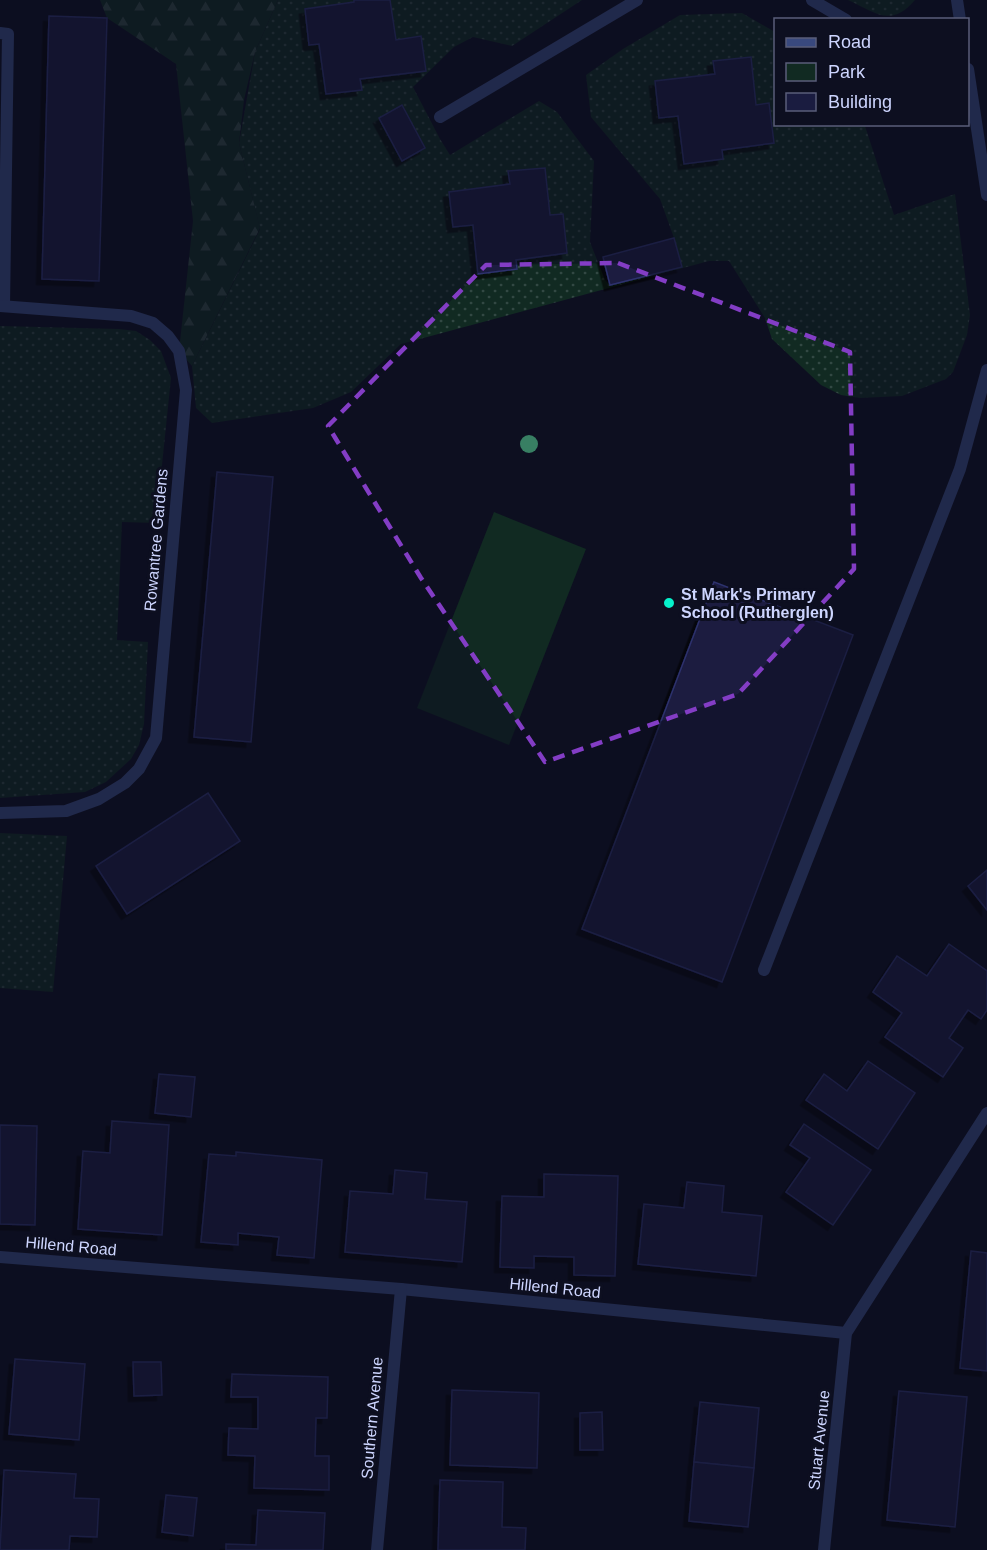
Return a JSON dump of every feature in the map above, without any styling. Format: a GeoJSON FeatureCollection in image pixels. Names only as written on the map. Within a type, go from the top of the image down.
{"type":"FeatureCollection","features":[{"type":"Feature","properties":{"kind":"street"},"geometry":{"type":"LineString","coordinates":[[440,117],[637,0]]}},
{"type":"Feature","properties":{"kind":"street"},"geometry":{"type":"LineString","coordinates":[[812,0],[843,18]]}},
{"type":"Feature","properties":{"kind":"street"},"geometry":{"type":"LineString","coordinates":[[957,0],[960,18]]}},
{"type":"Feature","properties":{"kind":"street"},"geometry":{"type":"LineString","coordinates":[[0,33],[8,34],[2,306]]}},
{"type":"Feature","properties":{"kind":"street"},"geometry":{"type":"LineString","coordinates":[[969,76],[987,195]]}},
{"type":"Feature","properties":{"kind":"street","name":"Rowantree Gardens"},"geometry":{"type":"LineString","coordinates":[[0,813],[66,811],[99,799],[125,783],[139,770],[156,738],[186,390],[179,351],[168,336],[153,323],[131,316],[2,306]]}},
{"type":"Feature","properties":{"kind":"street"},"geometry":{"type":"LineString","coordinates":[[764,970],[960,469],[987,370]]}},
{"type":"Feature","properties":{"kind":"street"},"geometry":{"type":"LineString","coordinates":[[846,1333],[987,1113]]}},
{"type":"Feature","properties":{"kind":"street","name":"Hillend Road"},"geometry":{"type":"LineString","coordinates":[[0,1257],[401,1289],[846,1333]]}},
{"type":"Feature","properties":{"kind":"street","name":"Southern Avenue"},"geometry":{"type":"LineString","coordinates":[[377,1550],[401,1289]]}},
{"type":"Feature","properties":{"kind":"street","name":"Stuart Avenue"},"geometry":{"type":"LineString","coordinates":[[824,1550],[846,1333]]}},
{"type":"Feature","properties":{"kind":"highlighted area"},"geometry":{"type":"Polygon","coordinates":[[[618,263],[850,352],[854,569],[738,694],[545,762],[421,578],[328,426],[486,265],[618,263]]]}},
{"type":"Feature","properties":{"kind":"green space"},"geometry":{"type":"Polygon","coordinates":[[[100,0],[278,0],[255,52],[244,100],[239,143],[260,228],[192,366],[179,351],[193,221],[176,64],[107,18],[100,0]]]}},
{"type":"Feature","properties":{"kind":"green space"},"geometry":{"type":"Polygon","coordinates":[[[278,0],[582,0],[512,46],[473,37],[454,47],[413,87],[450,155],[539,101],[557,112],[594,161],[590,242],[605,280],[610,285],[682,266],[660,199],[591,117],[586,75],[623,49],[680,15],[742,13],[774,31],[774,126],[865,126],[894,215],[955,194],[970,315],[967,335],[953,372],[946,379],[902,396],[860,398],[841,395],[821,385],[772,339],[765,318],[729,261],[709,261],[401,344],[351,392],[313,408],[212,423],[196,408],[192,366],[260,229],[239,143],[255,52],[278,0]]]}},
{"type":"Feature","properties":{"kind":"green space"},"geometry":{"type":"Polygon","coordinates":[[[848,0],[915,0],[906,9],[891,16],[875,13],[848,0]]]}},
{"type":"Feature","properties":{"kind":"green space"},"geometry":{"type":"Polygon","coordinates":[[[0,326],[136,331],[161,351],[171,378],[156,523],[122,522],[117,640],[148,642],[144,724],[139,745],[131,759],[106,782],[85,792],[0,798],[0,326]]]}},
{"type":"Feature","properties":{"kind":"green space"},"geometry":{"type":"Polygon","coordinates":[[[494,512],[586,549],[509,745],[417,708],[494,512]]]}},
{"type":"Feature","properties":{"kind":"green space"},"geometry":{"type":"Polygon","coordinates":[[[0,833],[67,836],[53,992],[0,988],[0,833]]]}},
{"type":"Feature","properties":{"kind":"building"},"geometry":{"type":"Polygon","coordinates":[[[354,0],[390,0],[396,40],[421,36],[426,71],[360,79],[362,90],[326,94],[319,44],[309,45],[305,9],[354,2],[354,0]]]}},
{"type":"Feature","properties":{"kind":"building"},"geometry":{"type":"Polygon","coordinates":[[[49,16],[107,18],[99,281],[42,279],[49,16]]]}},
{"type":"Feature","properties":{"kind":"building"},"geometry":{"type":"Polygon","coordinates":[[[751,57],[756,105],[769,103],[774,143],[722,150],[723,159],[684,164],[678,116],[659,118],[655,81],[715,74],[713,61],[751,57]]]}},
{"type":"Feature","properties":{"kind":"building"},"geometry":{"type":"Polygon","coordinates":[[[402,105],[425,148],[402,161],[379,118],[402,105]]]}},
{"type":"Feature","properties":{"kind":"building"},"geometry":{"type":"Polygon","coordinates":[[[545,168],[550,215],[563,214],[567,253],[516,260],[517,269],[478,274],[473,225],[453,227],[449,192],[510,184],[508,171],[545,168]]]}},
{"type":"Feature","properties":{"kind":"building"},"geometry":{"type":"Polygon","coordinates":[[[674,238],[682,267],[610,285],[603,257],[674,238]]]}},
{"type":"Feature","properties":{"kind":"building"},"geometry":{"type":"Polygon","coordinates":[[[217,472],[273,477],[251,742],[194,737],[217,472]]]}},
{"type":"Feature","properties":{"kind":"building"},"geometry":{"type":"Polygon","coordinates":[[[714,582],[853,635],[722,982],[582,929],[714,582]]]}},
{"type":"Feature","properties":{"kind":"building"},"geometry":{"type":"Polygon","coordinates":[[[208,793],[240,841],[127,914],[96,866],[208,793]]]}},
{"type":"Feature","properties":{"kind":"building"},"geometry":{"type":"Polygon","coordinates":[[[987,870],[987,910],[968,886],[987,870]]]}},
{"type":"Feature","properties":{"kind":"building"},"geometry":{"type":"Polygon","coordinates":[[[949,944],[987,971],[987,1010],[981,1019],[968,1010],[949,1038],[963,1048],[943,1077],[885,1037],[902,1013],[873,992],[897,956],[927,976],[949,944]]]}},
{"type":"Feature","properties":{"kind":"building"},"geometry":{"type":"Polygon","coordinates":[[[868,1061],[915,1093],[878,1149],[806,1100],[824,1074],[847,1091],[868,1061]]]}},
{"type":"Feature","properties":{"kind":"building"},"geometry":{"type":"Polygon","coordinates":[[[159,1074],[195,1077],[191,1117],[155,1113],[159,1074]]]}},
{"type":"Feature","properties":{"kind":"building"},"geometry":{"type":"Polygon","coordinates":[[[112,1121],[169,1125],[162,1235],[78,1229],[83,1151],[110,1153],[112,1121]]]}},
{"type":"Feature","properties":{"kind":"building"},"geometry":{"type":"Polygon","coordinates":[[[804,1124],[871,1170],[833,1225],[786,1192],[810,1158],[790,1145],[804,1124]]]}},
{"type":"Feature","properties":{"kind":"building"},"geometry":{"type":"Polygon","coordinates":[[[0,1125],[37,1126],[35,1225],[0,1224],[0,1125]]]}},
{"type":"Feature","properties":{"kind":"building"},"geometry":{"type":"Polygon","coordinates":[[[236,1152],[322,1160],[314,1258],[277,1255],[279,1237],[238,1233],[238,1245],[201,1242],[209,1154],[236,1156],[236,1152]]]}},
{"type":"Feature","properties":{"kind":"building"},"geometry":{"type":"Polygon","coordinates":[[[395,1170],[427,1173],[425,1199],[467,1202],[462,1262],[345,1252],[350,1191],[393,1194],[395,1170]]]}},
{"type":"Feature","properties":{"kind":"building"},"geometry":{"type":"Polygon","coordinates":[[[544,1174],[618,1176],[615,1276],[574,1275],[574,1257],[534,1256],[534,1268],[500,1267],[502,1196],[544,1197],[544,1174]]]}},
{"type":"Feature","properties":{"kind":"building"},"geometry":{"type":"Polygon","coordinates":[[[687,1182],[724,1186],[722,1212],[762,1216],[756,1276],[638,1264],[644,1204],[684,1208],[687,1182]]]}},
{"type":"Feature","properties":{"kind":"building"},"geometry":{"type":"Polygon","coordinates":[[[971,1251],[987,1253],[987,1371],[960,1368],[971,1251]]]}},
{"type":"Feature","properties":{"kind":"building"},"geometry":{"type":"Polygon","coordinates":[[[15,1359],[85,1364],[79,1440],[9,1434],[15,1359]]]}},
{"type":"Feature","properties":{"kind":"building"},"geometry":{"type":"Polygon","coordinates":[[[133,1362],[161,1362],[162,1395],[134,1396],[133,1362]]]}},
{"type":"Feature","properties":{"kind":"building"},"geometry":{"type":"Polygon","coordinates":[[[232,1374],[328,1377],[327,1418],[316,1418],[315,1456],[329,1456],[329,1490],[254,1488],[255,1456],[228,1455],[229,1428],[258,1429],[258,1397],[231,1397],[232,1374]]]}},
{"type":"Feature","properties":{"kind":"building"},"geometry":{"type":"Polygon","coordinates":[[[452,1390],[539,1393],[537,1468],[450,1465],[452,1390]]]}},
{"type":"Feature","properties":{"kind":"building"},"geometry":{"type":"Polygon","coordinates":[[[899,1391],[967,1397],[955,1527],[887,1520],[899,1391]]]}},
{"type":"Feature","properties":{"kind":"building"},"geometry":{"type":"Polygon","coordinates":[[[700,1402],[759,1408],[754,1468],[694,1462],[700,1402]]]}},
{"type":"Feature","properties":{"kind":"building"},"geometry":{"type":"Polygon","coordinates":[[[602,1412],[603,1450],[580,1450],[580,1413],[602,1412]]]}},
{"type":"Feature","properties":{"kind":"building"},"geometry":{"type":"Polygon","coordinates":[[[694,1462],[754,1468],[748,1527],[689,1521],[694,1462]]]}},
{"type":"Feature","properties":{"kind":"building"},"geometry":{"type":"Polygon","coordinates":[[[4,1470],[76,1474],[74,1498],[99,1499],[97,1537],[70,1536],[69,1550],[0,1550],[4,1470]]]}},
{"type":"Feature","properties":{"kind":"building"},"geometry":{"type":"Polygon","coordinates":[[[440,1480],[503,1482],[502,1527],[526,1528],[525,1550],[438,1550],[440,1480]]]}},
{"type":"Feature","properties":{"kind":"building"},"geometry":{"type":"Polygon","coordinates":[[[166,1495],[197,1498],[193,1536],[162,1532],[166,1495]]]}},
{"type":"Feature","properties":{"kind":"building"},"geometry":{"type":"Polygon","coordinates":[[[258,1510],[325,1513],[323,1550],[226,1550],[226,1544],[256,1545],[258,1510]]]}},
{"type":"Feature","properties":{"kind":"place","name":"St Mark's Primary School (Rutherglen)"},"geometry":{"type":"Point","coordinates":[669,603]}}]}
